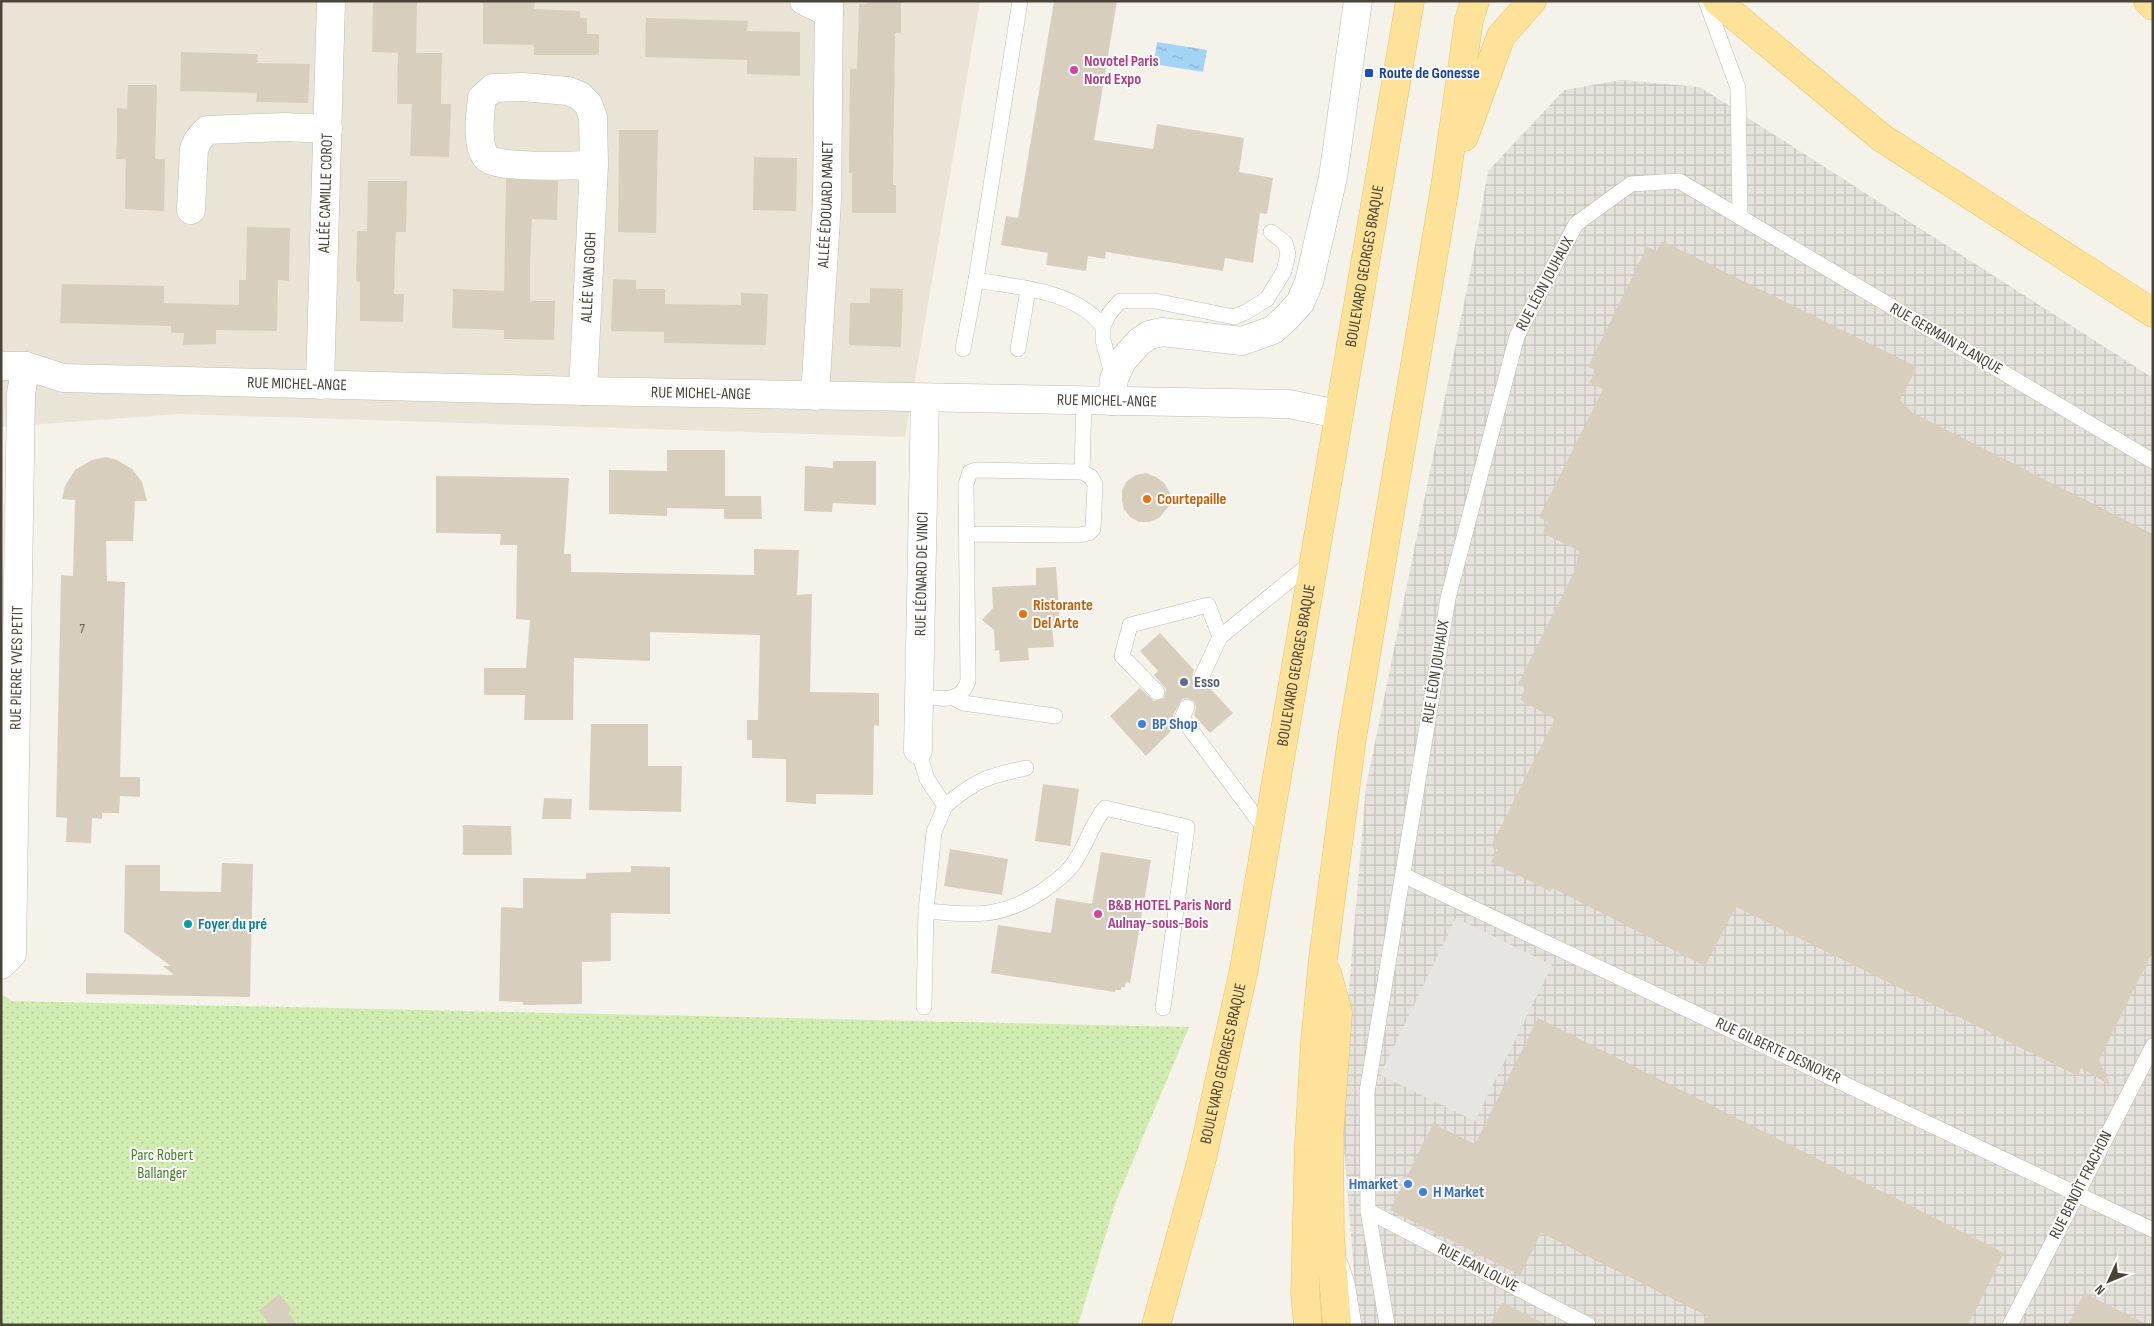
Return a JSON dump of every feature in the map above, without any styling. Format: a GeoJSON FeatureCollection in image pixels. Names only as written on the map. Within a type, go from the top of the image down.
{"type":"FeatureCollection","features":[{"type":"Feature","properties":{"kind":"main road","name":"BOULEVARD GEORGES BRAQUE"},"geometry":{"type":"LineString","coordinates":[[1156,1325],[1202,1159],[1244,969],[1410,1]]}},
{"type":"Feature","properties":{"kind":"main road"},"geometry":{"type":"LineString","coordinates":[[1308,1325],[1305,1293],[1309,1142],[1315,1042],[1323,959],[1352,738],[1445,187],[1469,20],[1475,1]]}},
{"type":"Feature","properties":{"kind":"main road"},"geometry":{"type":"LineString","coordinates":[[1445,187],[1501,36],[1532,1]]}},
{"type":"Feature","properties":{"kind":"main road"},"geometry":{"type":"LineString","coordinates":[[1716,1],[1882,138],[2153,314]]}},
{"type":"Feature","properties":{"kind":"main road"},"geometry":{"type":"LineString","coordinates":[[2148,1],[2153,6]]}},
{"type":"Feature","properties":{"kind":"main road"},"geometry":{"type":"LineString","coordinates":[[1323,959],[1338,1012],[1330,1138],[1330,1236],[1337,1325]]}},
{"type":"Feature","properties":{"kind":"street","name":"ALLÉE CAMILLE COROT"},"geometry":{"type":"LineString","coordinates":[[320,384],[331,1]]}},
{"type":"Feature","properties":{"kind":"street","name":"ALLÉE ÉDOUARD MANET"},"geometry":{"type":"LineString","coordinates":[[804,1],[829,7],[827,201],[815,396]]}},
{"type":"Feature","properties":{"kind":"street"},"geometry":{"type":"LineString","coordinates":[[1113,390],[1122,361],[1138,342],[1149,335],[1162,332],[1242,341],[1273,330],[1300,303],[1309,282],[1333,177],[1358,1]]}},
{"type":"Feature","properties":{"kind":"street"},"geometry":{"type":"LineString","coordinates":[[191,210],[194,148],[207,130],[284,127],[328,129]]}},
{"type":"Feature","properties":{"kind":"street","name":"ALLÉE VAN GOGH"},"geometry":{"type":"LineString","coordinates":[[583,391],[594,165]]}},
{"type":"Feature","properties":{"kind":"street","name":"RUE MICHEL-ANGE"},"geometry":{"type":"LineString","coordinates":[[14,366],[63,378],[583,391],[1084,400],[1113,390],[1289,404],[1338,414]]}},
{"type":"Feature","properties":{"kind":"street","name":"RUE PIERRE YVES PETIT"},"geometry":{"type":"LineString","coordinates":[[1,965],[12,954],[11,392],[14,366]]}},
{"type":"Feature","properties":{"kind":"street","name":"RUE MICHEL-ANGE"},"geometry":{"type":"LineString","coordinates":[[11,392],[63,378]]}},
{"type":"Feature","properties":{"kind":"street","name":"RUE LÉONARD DE VINCI"},"geometry":{"type":"LineString","coordinates":[[918,750],[925,398]]}},
{"type":"Feature","properties":{"kind":"lane"},"geometry":{"type":"LineString","coordinates":[[963,349],[976,280],[1020,1]]}},
{"type":"Feature","properties":{"kind":"lane"},"geometry":{"type":"LineString","coordinates":[[1706,1],[1738,88],[1740,216]]}},
{"type":"Feature","properties":{"kind":"lane","name":"RUE LÉON JOUHAUX"},"geometry":{"type":"LineString","coordinates":[[1386,1325],[1368,1211],[1367,1092],[1448,598],[1517,336],[1576,224],[1630,184],[1680,181],[1740,216]]}},
{"type":"Feature","properties":{"kind":"lane","name":"RUE GERMAIN PLANQUE"},"geometry":{"type":"LineString","coordinates":[[1740,216],[2153,461]]}},
{"type":"Feature","properties":{"kind":"lane"},"geometry":{"type":"LineString","coordinates":[[1113,390],[1103,340],[1103,326],[1109,314],[1120,301],[1155,301],[1234,316],[1246,312],[1267,299],[1284,271],[1288,254],[1286,244],[1271,232]]}},
{"type":"Feature","properties":{"kind":"lane"},"geometry":{"type":"LineString","coordinates":[[976,280],[1053,294],[1076,303],[1093,314],[1103,326]]}},
{"type":"Feature","properties":{"kind":"lane"},"geometry":{"type":"LineString","coordinates":[[1018,349],[1028,290]]}},
{"type":"Feature","properties":{"kind":"lane"},"geometry":{"type":"LineString","coordinates":[[1082,472],[1084,400]]}},
{"type":"Feature","properties":{"kind":"lane"},"geometry":{"type":"LineString","coordinates":[[954,698],[964,692],[968,681],[966,484],[970,472],[976,470],[1082,472],[1092,477],[1096,484],[1093,529],[1089,533],[1079,535],[967,534]]}},
{"type":"Feature","properties":{"kind":"lane"},"geometry":{"type":"LineString","coordinates":[[1201,678],[1220,637],[1315,560]]}},
{"type":"Feature","properties":{"kind":"lane"},"geometry":{"type":"LineString","coordinates":[[1157,692],[1122,656],[1130,625],[1208,605],[1220,637]]}},
{"type":"Feature","properties":{"kind":"lane"},"geometry":{"type":"LineString","coordinates":[[920,696],[954,698],[963,703],[1055,716]]}},
{"type":"Feature","properties":{"kind":"lane"},"geometry":{"type":"LineString","coordinates":[[1181,711],[1267,832]]}},
{"type":"Feature","properties":{"kind":"lane"},"geometry":{"type":"LineString","coordinates":[[918,750],[926,779],[945,806]]}},
{"type":"Feature","properties":{"kind":"lane"},"geometry":{"type":"LineString","coordinates":[[924,1007],[926,911],[934,832],[945,806],[967,788],[990,776],[1026,768]]}},
{"type":"Feature","properties":{"kind":"lane"},"geometry":{"type":"LineString","coordinates":[[926,911],[967,915],[993,914],[1024,903],[1048,887],[1070,868],[1087,843],[1094,821],[1106,808],[1187,827],[1163,1008]]}},
{"type":"Feature","properties":{"kind":"lane","name":"RUE GILBERTE DESNOYER"},"geometry":{"type":"LineString","coordinates":[[1402,874],[2153,1230]]}},
{"type":"Feature","properties":{"kind":"lane","name":"RUE BENOÎT FRACHON"},"geometry":{"type":"LineString","coordinates":[[2010,1325],[2076,1192],[2153,1046]]}},
{"type":"Feature","properties":{"kind":"lane","name":"RUE JEAN LOLIVE"},"geometry":{"type":"LineString","coordinates":[[1368,1211],[1588,1325]]}},
{"type":"Feature","properties":{"kind":"lane"},"geometry":{"type":"LineString","coordinates":[[1330,1236],[1347,1282],[1354,1325]]}},
{"type":"Feature","properties":{"kind":"shaded area"},"geometry":{"type":"Polygon","coordinates":[[[1,1],[980,1],[905,437],[180,414],[1,427],[1,1]]]}},
{"type":"Feature","properties":{"kind":"shaded area"},"geometry":{"type":"Polygon","coordinates":[[[1621,80],[1700,87],[2153,378],[2153,1325],[1358,1325],[1340,1095],[1366,787],[1470,274],[1488,171],[1564,90],[1621,80]]]}},
{"type":"Feature","properties":{"kind":"shaded area"},"geometry":{"type":"Polygon","coordinates":[[[1456,918],[1552,965],[1475,1121],[1380,1075],[1456,918]]]}},
{"type":"Feature","properties":{"kind":"green space","name":"Parc Robert Ballanger"},"geometry":{"type":"Polygon","coordinates":[[[1,993],[11,1001],[1189,1027],[1116,1201],[1078,1325],[1,1325],[1,993]]]}},
{"type":"Feature","properties":{"kind":"water"},"geometry":{"type":"Polygon","coordinates":[[[1157,42],[1207,50],[1203,72],[1154,64],[1157,42]]]}},
{"type":"Feature","properties":{"kind":"building"},"geometry":{"type":"Polygon","coordinates":[[[373,1],[417,1],[416,53],[442,53],[441,104],[451,104],[449,157],[410,156],[412,104],[397,104],[398,53],[372,52],[373,1]]]}},
{"type":"Feature","properties":{"kind":"building"},"geometry":{"type":"Polygon","coordinates":[[[868,1],[901,1],[901,33],[895,33],[893,185],[896,185],[896,213],[852,213],[852,173],[849,173],[850,69],[857,69],[859,4],[867,4],[868,1]]]}},
{"type":"Feature","properties":{"kind":"building"},"geometry":{"type":"Polygon","coordinates":[[[1054,1],[1117,1],[1094,140],[1153,149],[1157,124],[1244,138],[1239,172],[1273,178],[1267,214],[1260,213],[1253,263],[1225,258],[1223,271],[1106,252],[1105,259],[1088,256],[1086,271],[1046,265],[1048,253],[1001,245],[1006,216],[1018,218],[1054,1]]]}},
{"type":"Feature","properties":{"kind":"building"},"geometry":{"type":"Polygon","coordinates":[[[483,2],[535,2],[534,9],[580,11],[580,18],[587,18],[587,34],[599,34],[599,55],[534,55],[534,45],[483,44],[483,2]]]}},
{"type":"Feature","properties":{"kind":"building"},"geometry":{"type":"Polygon","coordinates":[[[646,18],[748,21],[747,31],[800,32],[800,76],[747,74],[747,60],[645,57],[646,18]]]}},
{"type":"Feature","properties":{"kind":"building"},"geometry":{"type":"Polygon","coordinates":[[[181,52],[258,54],[257,63],[310,64],[308,103],[256,102],[257,93],[180,91],[181,52]]]}},
{"type":"Feature","properties":{"kind":"building"},"geometry":{"type":"Polygon","coordinates":[[[128,85],[157,85],[155,159],[165,159],[164,211],[125,209],[126,159],[116,159],[117,108],[127,109],[128,85]]]}},
{"type":"Feature","properties":{"kind":"building"},"geometry":{"type":"Polygon","coordinates":[[[619,130],[658,130],[656,233],[618,232],[619,130]]]}},
{"type":"Feature","properties":{"kind":"building"},"geometry":{"type":"Polygon","coordinates":[[[754,157],[797,158],[796,211],[753,210],[754,157]]]}},
{"type":"Feature","properties":{"kind":"building"},"geometry":{"type":"Polygon","coordinates":[[[506,179],[558,181],[557,220],[532,219],[530,259],[530,301],[555,301],[554,340],[504,339],[504,330],[452,328],[453,289],[504,291],[506,179]]]}},
{"type":"Feature","properties":{"kind":"building"},"geometry":{"type":"Polygon","coordinates":[[[368,181],[407,181],[406,232],[396,232],[395,257],[394,294],[404,294],[403,322],[360,321],[360,282],[356,281],[357,231],[367,231],[368,181]]]}},
{"type":"Feature","properties":{"kind":"building"},"geometry":{"type":"Polygon","coordinates":[[[247,227],[290,228],[289,281],[278,280],[277,331],[216,330],[216,344],[183,345],[184,333],[171,333],[171,326],[60,323],[62,284],[164,286],[164,303],[239,305],[239,280],[246,280],[247,227]]]}},
{"type":"Feature","properties":{"kind":"building"},"geometry":{"type":"Polygon","coordinates":[[[1662,241],[1917,367],[1900,400],[1913,413],[2153,534],[2153,951],[2099,1060],[2110,1085],[2081,1068],[2078,1076],[1736,907],[1705,966],[1553,888],[1550,891],[1491,862],[1498,849],[1491,846],[1555,719],[1520,700],[1526,688],[1518,684],[1575,570],[1579,551],[1543,533],[1548,522],[1539,517],[1603,389],[1589,383],[1596,370],[1588,367],[1647,247],[1657,251],[1662,241]]]}},
{"type":"Feature","properties":{"kind":"building"},"geometry":{"type":"Polygon","coordinates":[[[613,279],[636,280],[636,289],[665,289],[665,304],[741,305],[741,293],[768,294],[766,345],[664,343],[664,332],[611,331],[613,279]]]}},
{"type":"Feature","properties":{"kind":"building"},"geometry":{"type":"Polygon","coordinates":[[[870,288],[903,289],[901,347],[849,345],[850,303],[870,303],[870,288]]]}},
{"type":"Feature","properties":{"kind":"building"},"geometry":{"type":"Polygon","coordinates":[[[667,450],[725,450],[725,496],[761,496],[762,519],[724,519],[724,509],[667,508],[667,516],[609,514],[609,470],[667,471],[667,450]]]}},
{"type":"Feature","properties":{"kind":"building"},"geometry":{"type":"Polygon","coordinates":[[[106,457],[117,460],[132,469],[142,482],[147,501],[135,501],[133,541],[106,541],[107,581],[125,582],[120,777],[140,777],[140,797],[120,796],[119,813],[102,813],[102,819],[92,818],[91,843],[66,842],[67,818],[56,817],[61,575],[73,576],[75,500],[62,499],[65,486],[75,470],[92,460],[106,457]]]}},
{"type":"Feature","properties":{"kind":"building"},"geometry":{"type":"Polygon","coordinates":[[[833,461],[876,461],[876,505],[833,503],[832,512],[804,511],[805,466],[833,468],[833,461]]]}},
{"type":"Feature","properties":{"kind":"building","name":"Courtepaille"},"geometry":{"type":"Polygon","coordinates":[[[1146,473],[1164,483],[1174,500],[1159,518],[1149,522],[1139,522],[1130,517],[1124,509],[1122,490],[1127,481],[1136,475],[1146,473]]]}},
{"type":"Feature","properties":{"kind":"building"},"geometry":{"type":"Polygon","coordinates":[[[436,476],[569,478],[564,554],[571,554],[571,572],[754,575],[754,549],[799,550],[797,595],[812,594],[810,692],[879,693],[879,726],[874,725],[873,795],[816,794],[816,804],[786,802],[786,759],[752,758],[752,740],[747,740],[747,720],[758,720],[760,635],[650,632],[650,661],[574,658],[573,720],[524,720],[525,695],[484,695],[484,668],[526,668],[530,620],[516,619],[517,545],[500,545],[501,534],[436,533],[436,476]]]}},
{"type":"Feature","properties":{"kind":"building","name":"Ristorante Del Arte"},"geometry":{"type":"Polygon","coordinates":[[[1056,567],[1060,625],[1052,625],[1054,647],[1028,648],[1029,660],[1000,662],[999,650],[995,651],[994,630],[982,620],[993,608],[992,587],[1036,585],[1036,568],[1056,567]]]}},
{"type":"Feature","properties":{"kind":"building"},"geometry":{"type":"Polygon","coordinates":[[[1160,633],[1194,670],[1192,678],[1194,684],[1201,687],[1207,685],[1233,713],[1210,733],[1194,715],[1196,707],[1194,701],[1187,698],[1182,699],[1173,715],[1176,726],[1146,756],[1110,716],[1140,688],[1154,701],[1164,698],[1166,689],[1154,675],[1158,671],[1140,651],[1160,633]]]}},
{"type":"Feature","properties":{"kind":"building"},"geometry":{"type":"Polygon","coordinates":[[[591,724],[648,724],[648,766],[682,766],[681,812],[589,810],[591,724]]]}},
{"type":"Feature","properties":{"kind":"building"},"geometry":{"type":"Polygon","coordinates":[[[1043,784],[1079,789],[1070,846],[1035,841],[1043,784]]]}},
{"type":"Feature","properties":{"kind":"building"},"geometry":{"type":"Polygon","coordinates":[[[544,798],[572,799],[571,819],[542,819],[544,798]]]}},
{"type":"Feature","properties":{"kind":"building"},"geometry":{"type":"Polygon","coordinates":[[[463,825],[511,826],[512,855],[463,855],[463,825]]]}},
{"type":"Feature","properties":{"kind":"building"},"geometry":{"type":"Polygon","coordinates":[[[950,849],[1008,859],[1002,895],[944,886],[950,849]]]}},
{"type":"Feature","properties":{"kind":"building","name":"B&B HOTEL Paris Nord Aulnay-sous-Bois"},"geometry":{"type":"Polygon","coordinates":[[[1101,852],[1151,860],[1130,983],[1126,982],[1125,987],[1121,987],[1121,990],[1116,990],[1115,992],[991,973],[998,925],[1051,933],[1056,898],[1092,904],[1101,852]]]}},
{"type":"Feature","properties":{"kind":"building","name":"Foyer du pré"},"geometry":{"type":"Polygon","coordinates":[[[222,863],[253,864],[250,997],[86,994],[86,973],[174,975],[163,966],[171,966],[124,932],[125,865],[160,865],[160,891],[221,892],[222,863]]]}},
{"type":"Feature","properties":{"kind":"building"},"geometry":{"type":"Polygon","coordinates":[[[631,866],[670,867],[670,914],[611,913],[611,961],[582,962],[582,1004],[523,1005],[523,1002],[499,1001],[501,907],[523,908],[523,878],[586,879],[586,873],[631,872],[631,866]]]}},
{"type":"Feature","properties":{"kind":"building"},"geometry":{"type":"Polygon","coordinates":[[[1538,1018],[2004,1253],[1968,1325],[1703,1325],[1707,1316],[1541,1233],[1520,1275],[1390,1210],[1433,1124],[1475,1144],[1538,1018]]]}},
{"type":"Feature","properties":{"kind":"building"},"geometry":{"type":"Polygon","coordinates":[[[2084,1293],[2148,1325],[2068,1325],[2084,1293]]]}},
{"type":"Feature","properties":{"kind":"building"},"geometry":{"type":"Polygon","coordinates":[[[279,1294],[292,1310],[288,1313],[297,1325],[270,1325],[259,1311],[279,1294]]]}},
{"type":"Feature","properties":{"kind":"building"},"geometry":{"type":"Polygon","coordinates":[[[1502,1302],[1547,1325],[1490,1325],[1502,1302]]]}},
{"type":"Feature","properties":{"kind":"place","name":"Novotel Paris Nord Expo"},"geometry":{"type":"Point","coordinates":[1074,70]}},
{"type":"Feature","properties":{"kind":"place","name":"Route de Gonesse"},"geometry":{"type":"Point","coordinates":[1369,73]}},
{"type":"Feature","properties":{"kind":"place","name":"Courtepaille"},"geometry":{"type":"Point","coordinates":[1147,499]}},
{"type":"Feature","properties":{"kind":"place","name":"Ristorante Del Arte"},"geometry":{"type":"Point","coordinates":[1023,614]}},
{"type":"Feature","properties":{"kind":"place","name":"Esso"},"geometry":{"type":"Point","coordinates":[1184,682]}},
{"type":"Feature","properties":{"kind":"place","name":"BP Shop"},"geometry":{"type":"Point","coordinates":[1142,724]}},
{"type":"Feature","properties":{"kind":"place","name":"B&B HOTEL Paris Nord Aulnay-sous-Bois"},"geometry":{"type":"Point","coordinates":[1098,914]}},
{"type":"Feature","properties":{"kind":"place","name":"Foyer du pré"},"geometry":{"type":"Point","coordinates":[188,924]}},
{"type":"Feature","properties":{"kind":"place","name":"Hmarket"},"geometry":{"type":"Point","coordinates":[1408,1184]}},
{"type":"Feature","properties":{"kind":"place","name":"H Market"},"geometry":{"type":"Point","coordinates":[1423,1192]}}]}
